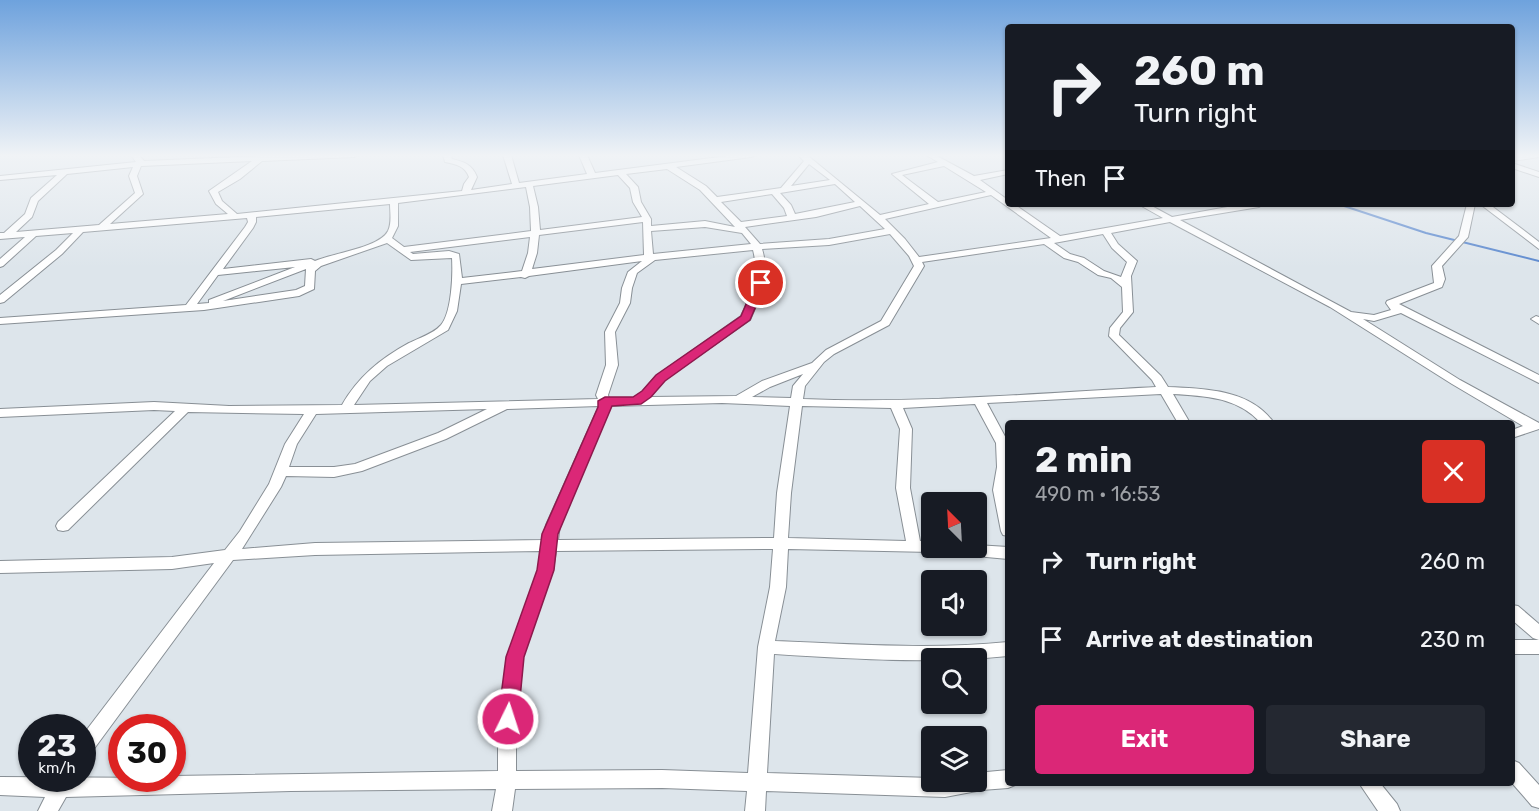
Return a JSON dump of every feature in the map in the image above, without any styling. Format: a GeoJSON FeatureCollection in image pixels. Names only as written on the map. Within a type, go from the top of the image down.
{"type":"FeatureCollection","features":[{"type":"Feature","properties":{"kind":"street"},"geometry":{"type":"LineString","coordinates":[[3,236],[29,215],[34,200],[42,193]]}},
{"type":"Feature","properties":{"kind":"street"},"geometry":{"type":"LineString","coordinates":[[101,228],[139,193]]}},
{"type":"Feature","properties":{"kind":"street"},"geometry":{"type":"LineString","coordinates":[[214,193],[219,202],[236,217]]}},
{"type":"Feature","properties":{"kind":"street"},"geometry":{"type":"LineString","coordinates":[[3,236],[251,216],[466,193]]}},
{"type":"Feature","properties":{"kind":"street"},"geometry":{"type":"LineString","coordinates":[[526,272],[535,234],[532,193]]}},
{"type":"Feature","properties":{"kind":"street"},"geometry":{"type":"LineString","coordinates":[[502,811],[507,780],[507,731],[513,669],[546,570],[548,545],[559,509],[605,407],[602,395],[612,365],[610,332],[625,303],[627,288],[633,272],[648,262],[650,257],[647,245],[647,224],[635,193]]}},
{"type":"Feature","properties":{"kind":"street"},"geometry":{"type":"LineString","coordinates":[[636,401],[647,394],[660,378],[746,318],[751,305],[764,295],[758,246],[707,193]]}},
{"type":"Feature","properties":{"kind":"street"},"geometry":{"type":"LineString","coordinates":[[715,200],[762,193]]}},
{"type":"Feature","properties":{"kind":"street"},"geometry":{"type":"LineString","coordinates":[[776,193],[788,207],[792,217]]}},
{"type":"Feature","properties":{"kind":"street"},"geometry":{"type":"LineString","coordinates":[[754,811],[758,783],[766,647],[778,587],[780,545],[798,386],[830,352],[885,322],[919,268],[918,260],[877,218],[848,193]]}},
{"type":"Feature","properties":{"kind":"street"},"geometry":{"type":"LineString","coordinates":[[920,193],[936,205]]}},
{"type":"Feature","properties":{"kind":"street"},"geometry":{"type":"LineString","coordinates":[[877,218],[991,193],[1005,203]]}},
{"type":"Feature","properties":{"kind":"street"},"geometry":{"type":"LineString","coordinates":[[214,273],[311,262],[370,247],[387,239],[393,227],[394,201]]}},
{"type":"Feature","properties":{"kind":"street"},"geometry":{"type":"LineString","coordinates":[[403,250],[535,234],[647,224],[662,229],[705,224],[742,228],[836,210],[860,203]]}},
{"type":"Feature","properties":{"kind":"street"},"geometry":{"type":"LineString","coordinates":[[1012,207],[1057,238]]}},
{"type":"Feature","properties":{"kind":"street"},"geometry":{"type":"LineString","coordinates":[[1148,207],[1344,311],[1456,382],[1536,426]]}},
{"type":"Feature","properties":{"kind":"street"},"geometry":{"type":"LineString","coordinates":[[1195,207],[1202,215]]}},
{"type":"Feature","properties":{"kind":"street"},"geometry":{"type":"LineString","coordinates":[[918,260],[1243,207]]}},
{"type":"Feature","properties":{"kind":"street"},"geometry":{"type":"LineString","coordinates":[[1391,303],[1440,284],[1437,266],[1463,237],[1470,207]]}},
{"type":"Feature","properties":{"kind":"street"},"geometry":{"type":"LineString","coordinates":[[1488,207],[1539,246]]}},
{"type":"Feature","properties":{"kind":"street"},"geometry":{"type":"LineString","coordinates":[[189,308],[249,228],[252,222],[251,216]]}},
{"type":"Feature","properties":{"kind":"street"},"geometry":{"type":"LineString","coordinates":[[0,300],[52,259],[80,230]]}},
{"type":"Feature","properties":{"kind":"street"},"geometry":{"type":"LineString","coordinates":[[456,279],[758,246],[791,246],[829,242],[890,231]]}},
{"type":"Feature","properties":{"kind":"street"},"geometry":{"type":"LineString","coordinates":[[1105,231],[1115,246],[1131,260],[1126,276],[1128,312],[1115,328],[1114,336],[1155,376],[1182,420]]}},
{"type":"Feature","properties":{"kind":"street"},"geometry":{"type":"LineString","coordinates":[[0,264],[33,234]]}},
{"type":"Feature","properties":{"kind":"street"},"geometry":{"type":"LineString","coordinates":[[345,410],[361,382],[373,371],[447,324],[451,316],[457,259],[454,254],[411,257],[387,239]]}},
{"type":"Feature","properties":{"kind":"street"},"geometry":{"type":"LineString","coordinates":[[1045,241],[1066,256],[1081,260],[1101,273],[1114,276],[1128,287]]}},
{"type":"Feature","properties":{"kind":"street"},"geometry":{"type":"LineString","coordinates":[[0,321],[204,307],[286,296],[305,291],[311,285],[311,268],[327,259]]}},
{"type":"Feature","properties":{"kind":"street"},"geometry":{"type":"LineString","coordinates":[[204,307],[228,294],[292,272],[311,262]]}},
{"type":"Feature","properties":{"kind":"street"},"geometry":{"type":"LineString","coordinates":[[1344,311],[1374,318],[1397,311],[1391,303]]}},
{"type":"Feature","properties":{"kind":"street"},"geometry":{"type":"LineString","coordinates":[[1391,303],[1539,380]]}},
{"type":"Feature","properties":{"kind":"street"},"geometry":{"type":"LineString","coordinates":[[739,399],[766,384],[816,365]]}},
{"type":"Feature","properties":{"kind":"street"},"geometry":{"type":"LineString","coordinates":[[0,413],[154,406],[345,410],[739,399],[896,405],[1165,390],[1213,393],[1233,398],[1256,410],[1265,420]]}},
{"type":"Feature","properties":{"kind":"street"},"geometry":{"type":"LineString","coordinates":[[979,400],[1002,443],[1004,467],[999,490],[1005,517]]}},
{"type":"Feature","properties":{"kind":"street"},"geometry":{"type":"LineString","coordinates":[[280,471],[334,472],[357,468],[442,436],[506,404]]}},
{"type":"Feature","properties":{"kind":"street"},"geometry":{"type":"LineString","coordinates":[[896,405],[906,429],[903,488],[914,546]]}},
{"type":"Feature","properties":{"kind":"street"},"geometry":{"type":"LineString","coordinates":[[63,526],[186,408]]}},
{"type":"Feature","properties":{"kind":"street"},"geometry":{"type":"LineString","coordinates":[[96,732],[194,599],[230,555],[264,504],[291,444],[312,410]]}},
{"type":"Feature","properties":{"kind":"street"},"geometry":{"type":"LineString","coordinates":[[1515,433],[1536,426]]}},
{"type":"Feature","properties":{"kind":"street"},"geometry":{"type":"LineString","coordinates":[[0,567],[172,563],[230,555],[315,549],[815,543],[921,546]]}},
{"type":"Feature","properties":{"kind":"street"},"geometry":{"type":"LineString","coordinates":[[987,552],[1005,553]]}},
{"type":"Feature","properties":{"kind":"street"},"geometry":{"type":"LineString","coordinates":[[1515,613],[1539,633]]}},
{"type":"Feature","properties":{"kind":"street"},"geometry":{"type":"LineString","coordinates":[[766,647],[882,653],[969,653],[1005,649]]}},
{"type":"Feature","properties":{"kind":"street"},"geometry":{"type":"LineString","coordinates":[[1515,647],[1539,647]]}},
{"type":"Feature","properties":{"kind":"street"},"geometry":{"type":"LineString","coordinates":[[1515,776],[1539,799]]}},
{"type":"Feature","properties":{"kind":"street"},"geometry":{"type":"LineString","coordinates":[[96,783],[662,779],[945,788],[1005,779]]}},
{"type":"Feature","properties":{"kind":"street"},"geometry":{"type":"LineString","coordinates":[[0,786],[18,785]]}},
{"type":"Feature","properties":{"kind":"street"},"geometry":{"type":"LineString","coordinates":[[1370,786],[1390,811]]}},
{"type":"Feature","properties":{"kind":"street"},"geometry":{"type":"LineString","coordinates":[[48,811],[59,792]]}},
{"type":"Feature","properties":{"kind":"waterway"},"geometry":{"type":"LineString","coordinates":[[1347,207],[1426,233],[1539,261]]}},
{"type":"Feature","properties":{"kind":"route"},"geometry":{"type":"LineString","coordinates":[[508,719],[515,657],[546,570],[550,534],[605,407],[605,401],[636,401],[647,394],[660,378],[729,327],[746,318],[751,305],[764,295],[761,283]]}}]}
